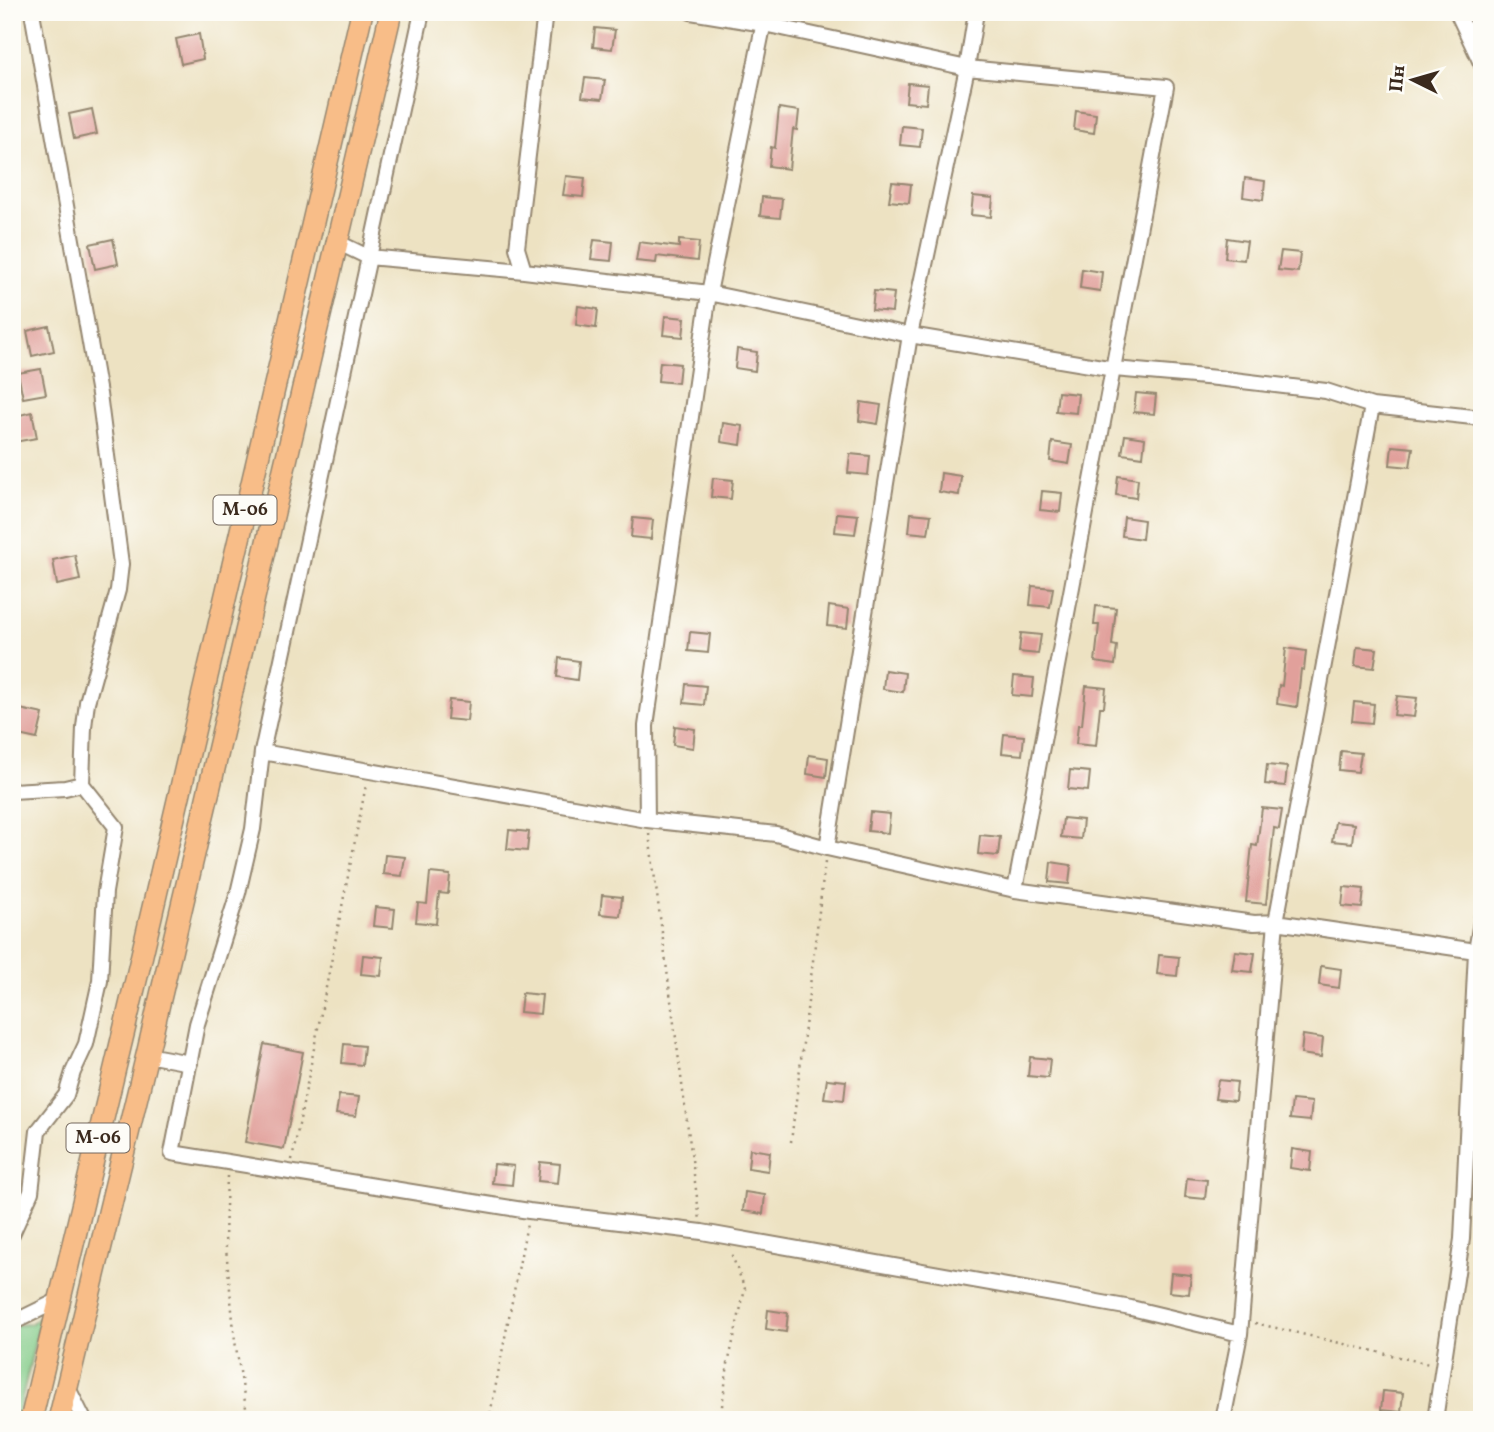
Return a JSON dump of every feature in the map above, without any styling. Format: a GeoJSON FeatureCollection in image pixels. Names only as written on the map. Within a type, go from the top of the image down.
{"type":"FeatureCollection","features":[{"type":"Feature","properties":{"kind":"highway","name":"М-06"},"geometry":{"type":"LineString","coordinates":[[31,1420],[362,12]]}},
{"type":"Feature","properties":{"kind":"highway","name":"М-06"},"geometry":{"type":"LineString","coordinates":[[59,1420],[391,12]]}},
{"type":"Feature","properties":{"kind":"street"},"geometry":{"type":"LineString","coordinates":[[12,1234],[31,1192],[38,1131],[66,1095],[86,1044],[100,981],[105,892],[116,827],[82,784],[84,727],[87,702],[118,590],[121,564],[99,394],[32,12]]}},
{"type":"Feature","properties":{"kind":"street"},"geometry":{"type":"LineString","coordinates":[[422,12],[262,752],[253,830],[238,893],[197,1024],[172,1153],[529,1211],[702,1232],[1241,1327]]}},
{"type":"Feature","properties":{"kind":"street"},"geometry":{"type":"LineString","coordinates":[[524,271],[517,248],[545,12]]}},
{"type":"Feature","properties":{"kind":"street"},"geometry":{"type":"LineString","coordinates":[[691,12],[765,18],[967,68],[1166,87],[1015,890]]}},
{"type":"Feature","properties":{"kind":"street"},"geometry":{"type":"LineString","coordinates":[[827,848],[910,335],[967,68],[976,12]]}},
{"type":"Feature","properties":{"kind":"street"},"geometry":{"type":"LineString","coordinates":[[1457,12],[1482,65]]}},
{"type":"Feature","properties":{"kind":"street"},"geometry":{"type":"LineString","coordinates":[[647,820],[646,726],[709,293],[765,18]]}},
{"type":"Feature","properties":{"kind":"street"},"geometry":{"type":"LineString","coordinates":[[337,242],[368,257],[524,271],[709,293],[910,335],[1114,369],[1326,391],[1372,406],[1482,418]]}},
{"type":"Feature","properties":{"kind":"street"},"geometry":{"type":"LineString","coordinates":[[1223,1420],[1241,1327],[1276,922],[1372,406]]}},
{"type":"Feature","properties":{"kind":"street"},"geometry":{"type":"LineString","coordinates":[[262,752],[647,820],[776,834],[1015,890],[1254,923],[1276,922],[1476,951]]}},
{"type":"Feature","properties":{"kind":"street"},"geometry":{"type":"LineString","coordinates":[[12,791],[65,788],[82,784]]}},
{"type":"Feature","properties":{"kind":"street"},"geometry":{"type":"LineString","coordinates":[[1435,1420],[1462,1239],[1476,951],[1482,916]]}},
{"type":"Feature","properties":{"kind":"street"},"geometry":{"type":"LineString","coordinates":[[147,1055],[190,1063]]}},
{"type":"Feature","properties":{"kind":"street"},"geometry":{"type":"LineString","coordinates":[[12,1323],[59,1300]]}},
{"type":"Feature","properties":{"kind":"street"},"geometry":{"type":"LineString","coordinates":[[67,1386],[84,1420]]}},
{"type":"Feature","properties":{"kind":"path"},"geometry":{"type":"LineString","coordinates":[[290,1173],[369,770]]}},
{"type":"Feature","properties":{"kind":"path"},"geometry":{"type":"LineString","coordinates":[[647,820],[702,1232],[733,1254],[745,1290],[728,1364],[720,1420]]}},
{"type":"Feature","properties":{"kind":"path"},"geometry":{"type":"LineString","coordinates":[[791,1142],[827,848]]}},
{"type":"Feature","properties":{"kind":"path"},"geometry":{"type":"LineString","coordinates":[[228,1163],[225,1238],[235,1341],[248,1420]]}},
{"type":"Feature","properties":{"kind":"path"},"geometry":{"type":"LineString","coordinates":[[489,1420],[529,1211]]}},
{"type":"Feature","properties":{"kind":"path"},"geometry":{"type":"LineString","coordinates":[[1241,1327],[1443,1367]]}},
{"type":"Feature","properties":{"kind":"green space"},"geometry":{"type":"Polygon","coordinates":[[[41,1316],[17,1420],[12,1420],[12,1328],[30,1324],[41,1316]]]}},
{"type":"Feature","properties":{"kind":"building"},"geometry":{"type":"Polygon","coordinates":[[[595,28],[615,30],[612,49],[593,47],[595,28]]]}},
{"type":"Feature","properties":{"kind":"building"},"geometry":{"type":"Polygon","coordinates":[[[199,34],[203,59],[181,64],[176,39],[199,34]]]}},
{"type":"Feature","properties":{"kind":"building"},"geometry":{"type":"Polygon","coordinates":[[[585,78],[605,80],[602,99],[582,97],[585,78]]]}},
{"type":"Feature","properties":{"kind":"building"},"geometry":{"type":"Polygon","coordinates":[[[908,83],[928,85],[926,104],[906,102],[908,83]]]}},
{"type":"Feature","properties":{"kind":"building"},"geometry":{"type":"Polygon","coordinates":[[[779,108],[799,111],[797,130],[793,129],[789,169],[769,166],[771,147],[775,148],[779,108]]]}},
{"type":"Feature","properties":{"kind":"building"},"geometry":{"type":"Polygon","coordinates":[[[92,109],[97,134],[74,139],[69,114],[92,109]]]}},
{"type":"Feature","properties":{"kind":"building"},"geometry":{"type":"Polygon","coordinates":[[[1076,111],[1096,114],[1094,133],[1074,130],[1076,111]]]}},
{"type":"Feature","properties":{"kind":"building"},"geometry":{"type":"Polygon","coordinates":[[[902,126],[922,128],[920,147],[900,145],[902,126]]]}},
{"type":"Feature","properties":{"kind":"building"},"geometry":{"type":"Polygon","coordinates":[[[566,176],[585,178],[583,197],[563,195],[566,176]]]}},
{"type":"Feature","properties":{"kind":"building"},"geometry":{"type":"Polygon","coordinates":[[[1245,178],[1265,181],[1263,200],[1243,197],[1245,178]]]}},
{"type":"Feature","properties":{"kind":"building"},"geometry":{"type":"Polygon","coordinates":[[[892,182],[911,184],[909,203],[889,201],[892,182]]]}},
{"type":"Feature","properties":{"kind":"building"},"geometry":{"type":"Polygon","coordinates":[[[973,196],[993,198],[991,217],[971,215],[973,196]]]}},
{"type":"Feature","properties":{"kind":"building"},"geometry":{"type":"Polygon","coordinates":[[[762,197],[782,199],[780,218],[760,216],[762,197]]]}},
{"type":"Feature","properties":{"kind":"building"},"geometry":{"type":"Polygon","coordinates":[[[1227,238],[1247,241],[1244,260],[1225,258],[1227,238]]]}},
{"type":"Feature","properties":{"kind":"building"},"geometry":{"type":"Polygon","coordinates":[[[113,239],[118,264],[95,269],[90,244],[113,239]]]}},
{"type":"Feature","properties":{"kind":"building"},"geometry":{"type":"Polygon","coordinates":[[[594,240],[613,242],[611,261],[591,259],[594,240]]]}},
{"type":"Feature","properties":{"kind":"building"},"geometry":{"type":"Polygon","coordinates":[[[679,240],[699,242],[697,261],[657,256],[656,263],[636,261],[639,242],[679,247],[679,240]]]}},
{"type":"Feature","properties":{"kind":"building"},"geometry":{"type":"Polygon","coordinates":[[[1281,251],[1300,253],[1298,272],[1278,270],[1281,251]]]}},
{"type":"Feature","properties":{"kind":"building"},"geometry":{"type":"Polygon","coordinates":[[[1082,269],[1102,272],[1100,291],[1080,288],[1082,269]]]}},
{"type":"Feature","properties":{"kind":"building"},"geometry":{"type":"Polygon","coordinates":[[[874,291],[894,293],[892,312],[872,310],[874,291]]]}},
{"type":"Feature","properties":{"kind":"building"},"geometry":{"type":"Polygon","coordinates":[[[578,306],[598,309],[596,328],[576,325],[578,306]]]}},
{"type":"Feature","properties":{"kind":"building"},"geometry":{"type":"Polygon","coordinates":[[[665,316],[685,318],[683,337],[663,335],[665,316]]]}},
{"type":"Feature","properties":{"kind":"building"},"geometry":{"type":"Polygon","coordinates":[[[49,326],[54,351],[32,356],[27,331],[49,326]]]}},
{"type":"Feature","properties":{"kind":"building"},"geometry":{"type":"Polygon","coordinates":[[[737,349],[757,352],[755,371],[735,368],[737,349]]]}},
{"type":"Feature","properties":{"kind":"building"},"geometry":{"type":"Polygon","coordinates":[[[660,362],[680,364],[678,383],[658,381],[660,362]]]}},
{"type":"Feature","properties":{"kind":"building"},"geometry":{"type":"Polygon","coordinates":[[[41,369],[46,394],[23,398],[18,373],[41,369]]]}},
{"type":"Feature","properties":{"kind":"building"},"geometry":{"type":"Polygon","coordinates":[[[1058,392],[1078,394],[1076,413],[1056,411],[1058,392]]]}},
{"type":"Feature","properties":{"kind":"building"},"geometry":{"type":"Polygon","coordinates":[[[1136,393],[1156,395],[1154,414],[1134,412],[1136,393]]]}},
{"type":"Feature","properties":{"kind":"building"},"geometry":{"type":"Polygon","coordinates":[[[861,402],[881,405],[878,424],[859,421],[861,402]]]}},
{"type":"Feature","properties":{"kind":"building"},"geometry":{"type":"Polygon","coordinates":[[[32,412],[37,438],[14,442],[12,417],[32,412]]]}},
{"type":"Feature","properties":{"kind":"building"},"geometry":{"type":"Polygon","coordinates":[[[723,423],[743,426],[741,445],[721,442],[723,423]]]}},
{"type":"Feature","properties":{"kind":"building"},"geometry":{"type":"Polygon","coordinates":[[[1125,435],[1145,438],[1143,457],[1122,454],[1125,435]]]}},
{"type":"Feature","properties":{"kind":"building"},"geometry":{"type":"Polygon","coordinates":[[[1052,442],[1072,445],[1069,464],[1050,461],[1052,442]]]}},
{"type":"Feature","properties":{"kind":"building"},"geometry":{"type":"Polygon","coordinates":[[[1392,446],[1413,448],[1410,467],[1390,465],[1392,446]]]}},
{"type":"Feature","properties":{"kind":"building"},"geometry":{"type":"Polygon","coordinates":[[[850,454],[870,456],[868,475],[848,473],[850,454]]]}},
{"type":"Feature","properties":{"kind":"building"},"geometry":{"type":"Polygon","coordinates":[[[941,473],[961,476],[959,495],[939,492],[941,473]]]}},
{"type":"Feature","properties":{"kind":"building"},"geometry":{"type":"Polygon","coordinates":[[[1118,476],[1138,479],[1136,498],[1116,495],[1118,476]]]}},
{"type":"Feature","properties":{"kind":"building"},"geometry":{"type":"Polygon","coordinates":[[[713,478],[733,480],[731,499],[711,497],[713,478]]]}},
{"type":"Feature","properties":{"kind":"building"},"geometry":{"type":"Polygon","coordinates":[[[1042,491],[1062,493],[1060,512],[1040,510],[1042,491]]]}},
{"type":"Feature","properties":{"kind":"building"},"geometry":{"type":"Polygon","coordinates":[[[837,513],[858,515],[855,534],[835,532],[837,513]]]}},
{"type":"Feature","properties":{"kind":"building"},"geometry":{"type":"Polygon","coordinates":[[[911,513],[931,515],[928,534],[909,532],[911,513]]]}},
{"type":"Feature","properties":{"kind":"building"},"geometry":{"type":"Polygon","coordinates":[[[1124,517],[1144,520],[1142,539],[1122,536],[1124,517]]]}},
{"type":"Feature","properties":{"kind":"building"},"geometry":{"type":"Polygon","coordinates":[[[633,518],[653,520],[651,539],[631,537],[633,518]]]}},
{"type":"Feature","properties":{"kind":"building"},"geometry":{"type":"Polygon","coordinates":[[[75,555],[80,580],[57,585],[53,560],[75,555]]]}},
{"type":"Feature","properties":{"kind":"building"},"geometry":{"type":"Polygon","coordinates":[[[1032,586],[1053,588],[1050,607],[1030,605],[1032,586]]]}},
{"type":"Feature","properties":{"kind":"building"},"geometry":{"type":"Polygon","coordinates":[[[829,606],[849,609],[847,628],[827,626],[829,606]]]}},
{"type":"Feature","properties":{"kind":"building"},"geometry":{"type":"Polygon","coordinates":[[[1096,606],[1116,608],[1112,645],[1117,646],[1115,665],[1095,662],[1099,625],[1094,625],[1096,606]]]}},
{"type":"Feature","properties":{"kind":"building"},"geometry":{"type":"Polygon","coordinates":[[[690,632],[710,634],[708,653],[688,651],[690,632]]]}},
{"type":"Feature","properties":{"kind":"building"},"geometry":{"type":"Polygon","coordinates":[[[1021,633],[1041,635],[1038,654],[1019,652],[1021,633]]]}},
{"type":"Feature","properties":{"kind":"building"},"geometry":{"type":"Polygon","coordinates":[[[1357,647],[1377,649],[1374,668],[1355,666],[1357,647]]]}},
{"type":"Feature","properties":{"kind":"building"},"geometry":{"type":"Polygon","coordinates":[[[1286,648],[1306,651],[1297,707],[1277,704],[1286,648]]]}},
{"type":"Feature","properties":{"kind":"building"},"geometry":{"type":"Polygon","coordinates":[[[559,658],[579,661],[577,680],[557,677],[559,658]]]}},
{"type":"Feature","properties":{"kind":"building"},"geometry":{"type":"Polygon","coordinates":[[[885,670],[905,673],[903,692],[883,689],[885,670]]]}},
{"type":"Feature","properties":{"kind":"building"},"geometry":{"type":"Polygon","coordinates":[[[1014,676],[1034,678],[1032,697],[1012,695],[1014,676]]]}},
{"type":"Feature","properties":{"kind":"building"},"geometry":{"type":"Polygon","coordinates":[[[686,684],[706,686],[704,705],[684,703],[686,684]]]}},
{"type":"Feature","properties":{"kind":"building"},"geometry":{"type":"Polygon","coordinates":[[[1086,686],[1106,688],[1104,707],[1100,707],[1096,746],[1076,744],[1078,725],[1082,725],[1086,686]]]}},
{"type":"Feature","properties":{"kind":"building"},"geometry":{"type":"Polygon","coordinates":[[[1397,696],[1417,698],[1414,717],[1394,715],[1397,696]]]}},
{"type":"Feature","properties":{"kind":"building"},"geometry":{"type":"Polygon","coordinates":[[[449,700],[469,702],[467,721],[447,719],[449,700]]]}},
{"type":"Feature","properties":{"kind":"building"},"geometry":{"type":"Polygon","coordinates":[[[1354,702],[1374,704],[1372,723],[1352,721],[1354,702]]]}},
{"type":"Feature","properties":{"kind":"building"},"geometry":{"type":"Polygon","coordinates":[[[20,709],[43,714],[37,739],[14,734],[20,709]]]}},
{"type":"Feature","properties":{"kind":"building"},"geometry":{"type":"Polygon","coordinates":[[[675,726],[695,729],[693,748],[673,745],[675,726]]]}},
{"type":"Feature","properties":{"kind":"building"},"geometry":{"type":"Polygon","coordinates":[[[1004,734],[1024,736],[1022,755],[1002,753],[1004,734]]]}},
{"type":"Feature","properties":{"kind":"building"},"geometry":{"type":"Polygon","coordinates":[[[1341,751],[1361,753],[1358,772],[1339,770],[1341,751]]]}},
{"type":"Feature","properties":{"kind":"building"},"geometry":{"type":"Polygon","coordinates":[[[809,755],[828,758],[826,777],[807,774],[809,755]]]}},
{"type":"Feature","properties":{"kind":"building"},"geometry":{"type":"Polygon","coordinates":[[[1267,765],[1287,767],[1285,786],[1265,784],[1267,765]]]}},
{"type":"Feature","properties":{"kind":"building"},"geometry":{"type":"Polygon","coordinates":[[[1070,770],[1090,772],[1088,791],[1068,789],[1070,770]]]}},
{"type":"Feature","properties":{"kind":"building"},"geometry":{"type":"Polygon","coordinates":[[[1262,808],[1282,810],[1279,829],[1274,828],[1266,904],[1246,902],[1252,845],[1257,846],[1262,808]]]}},
{"type":"Feature","properties":{"kind":"building"},"geometry":{"type":"Polygon","coordinates":[[[870,812],[890,814],[888,833],[868,831],[870,812]]]}},
{"type":"Feature","properties":{"kind":"building"},"geometry":{"type":"Polygon","coordinates":[[[1063,818],[1083,820],[1081,839],[1061,837],[1063,818]]]}},
{"type":"Feature","properties":{"kind":"building"},"geometry":{"type":"Polygon","coordinates":[[[1335,822],[1354,824],[1352,843],[1332,841],[1335,822]]]}},
{"type":"Feature","properties":{"kind":"building"},"geometry":{"type":"Polygon","coordinates":[[[509,830],[529,832],[527,851],[507,849],[509,830]]]}},
{"type":"Feature","properties":{"kind":"building"},"geometry":{"type":"Polygon","coordinates":[[[980,835],[1000,837],[998,856],[978,854],[980,835]]]}},
{"type":"Feature","properties":{"kind":"building"},"geometry":{"type":"Polygon","coordinates":[[[385,855],[405,857],[402,876],[383,874],[385,855]]]}},
{"type":"Feature","properties":{"kind":"building"},"geometry":{"type":"Polygon","coordinates":[[[1051,862],[1071,865],[1069,884],[1049,882],[1051,862]]]}},
{"type":"Feature","properties":{"kind":"building"},"geometry":{"type":"Polygon","coordinates":[[[430,873],[450,875],[448,894],[439,893],[436,924],[416,922],[418,903],[427,904],[430,873]]]}},
{"type":"Feature","properties":{"kind":"building"},"geometry":{"type":"Polygon","coordinates":[[[1344,887],[1364,889],[1362,908],[1342,906],[1344,887]]]}},
{"type":"Feature","properties":{"kind":"building"},"geometry":{"type":"Polygon","coordinates":[[[602,895],[622,897],[620,916],[600,914],[602,895]]]}},
{"type":"Feature","properties":{"kind":"building"},"geometry":{"type":"Polygon","coordinates":[[[375,907],[395,909],[393,928],[373,926],[375,907]]]}},
{"type":"Feature","properties":{"kind":"building"},"geometry":{"type":"Polygon","coordinates":[[[1235,951],[1255,953],[1252,972],[1232,970],[1235,951]]]}},
{"type":"Feature","properties":{"kind":"building"},"geometry":{"type":"Polygon","coordinates":[[[363,955],[383,957],[381,976],[361,974],[363,955]]]}},
{"type":"Feature","properties":{"kind":"building"},"geometry":{"type":"Polygon","coordinates":[[[1159,955],[1179,957],[1177,976],[1157,974],[1159,955]]]}},
{"type":"Feature","properties":{"kind":"building"},"geometry":{"type":"Polygon","coordinates":[[[1321,966],[1341,969],[1339,988],[1319,985],[1321,966]]]}},
{"type":"Feature","properties":{"kind":"building"},"geometry":{"type":"Polygon","coordinates":[[[522,993],[542,995],[540,1014],[520,1012],[522,993]]]}},
{"type":"Feature","properties":{"kind":"building"},"geometry":{"type":"Polygon","coordinates":[[[1303,1035],[1323,1038],[1321,1057],[1301,1054],[1303,1035]]]}},
{"type":"Feature","properties":{"kind":"building"},"geometry":{"type":"Polygon","coordinates":[[[264,1044],[303,1052],[284,1149],[245,1142],[264,1044]]]}},
{"type":"Feature","properties":{"kind":"building"},"geometry":{"type":"Polygon","coordinates":[[[344,1044],[364,1046],[362,1065],[342,1063],[344,1044]]]}},
{"type":"Feature","properties":{"kind":"building"},"geometry":{"type":"Polygon","coordinates":[[[1030,1057],[1050,1059],[1048,1078],[1028,1076],[1030,1057]]]}},
{"type":"Feature","properties":{"kind":"building"},"geometry":{"type":"Polygon","coordinates":[[[827,1079],[846,1081],[844,1100],[824,1098],[827,1079]]]}},
{"type":"Feature","properties":{"kind":"building"},"geometry":{"type":"Polygon","coordinates":[[[1218,1080],[1237,1082],[1235,1101],[1215,1099],[1218,1080]]]}},
{"type":"Feature","properties":{"kind":"building"},"geometry":{"type":"Polygon","coordinates":[[[339,1095],[359,1097],[356,1116],[336,1114],[339,1095]]]}},
{"type":"Feature","properties":{"kind":"building"},"geometry":{"type":"Polygon","coordinates":[[[1292,1100],[1312,1102],[1310,1121],[1290,1119],[1292,1100]]]}},
{"type":"Feature","properties":{"kind":"building"},"geometry":{"type":"Polygon","coordinates":[[[750,1149],[770,1152],[768,1171],[748,1168],[750,1149]]]}},
{"type":"Feature","properties":{"kind":"building"},"geometry":{"type":"Polygon","coordinates":[[[1292,1149],[1312,1152],[1310,1171],[1290,1168],[1292,1149]]]}},
{"type":"Feature","properties":{"kind":"building"},"geometry":{"type":"Polygon","coordinates":[[[540,1162],[560,1164],[558,1183],[538,1181],[540,1162]]]}},
{"type":"Feature","properties":{"kind":"building"},"geometry":{"type":"Polygon","coordinates":[[[494,1164],[514,1166],[512,1185],[492,1183],[494,1164]]]}},
{"type":"Feature","properties":{"kind":"building"},"geometry":{"type":"Polygon","coordinates":[[[1187,1178],[1207,1180],[1205,1199],[1185,1197],[1187,1178]]]}},
{"type":"Feature","properties":{"kind":"building"},"geometry":{"type":"Polygon","coordinates":[[[745,1192],[765,1195],[763,1214],[743,1211],[745,1192]]]}},
{"type":"Feature","properties":{"kind":"building"},"geometry":{"type":"Polygon","coordinates":[[[1171,1273],[1191,1275],[1189,1294],[1169,1292],[1171,1273]]]}},
{"type":"Feature","properties":{"kind":"building"},"geometry":{"type":"Polygon","coordinates":[[[768,1310],[788,1313],[786,1332],[766,1329],[768,1310]]]}},
{"type":"Feature","properties":{"kind":"building"},"geometry":{"type":"Polygon","coordinates":[[[1383,1391],[1403,1393],[1401,1412],[1381,1410],[1383,1391]]]}}]}
